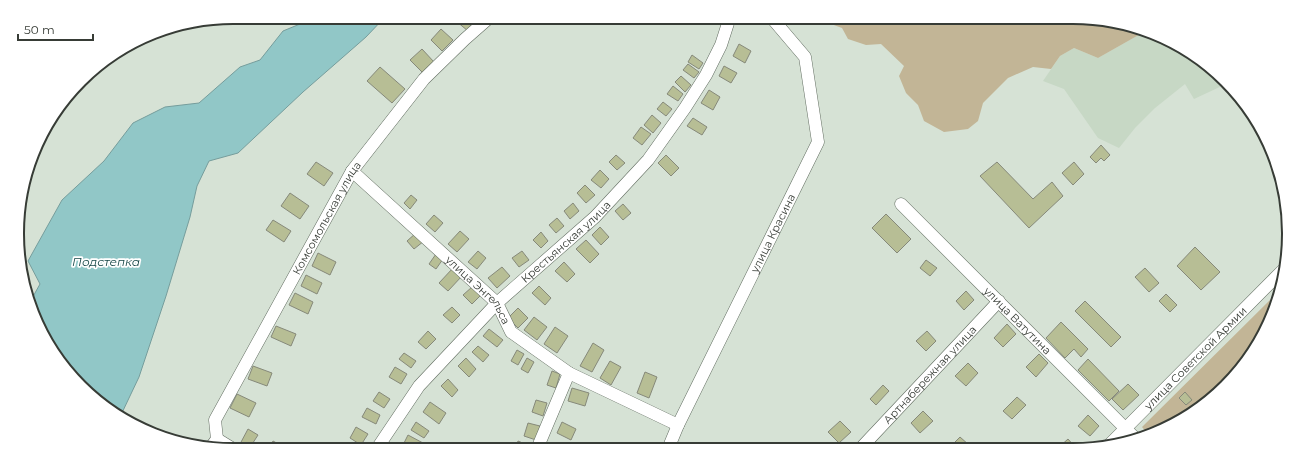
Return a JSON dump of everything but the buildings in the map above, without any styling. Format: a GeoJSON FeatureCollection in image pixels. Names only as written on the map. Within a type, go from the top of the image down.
{"type":"FeatureCollection","features":[{"type":"Feature","properties":{"kind":"street","name":"Комсомольская улица"},"geometry":{"type":"LineString","coordinates":[[214,442],[215,420],[352,171],[424,79],[482,24]]}},
{"type":"Feature","properties":{"kind":"street","name":"Крестьянская улица"},"geometry":{"type":"LineString","coordinates":[[381,443],[419,386],[497,303],[596,217],[648,160],[685,108],[706,75],[721,45],[728,24]]}},
{"type":"Feature","properties":{"kind":"street","name":"улица Красина"},"geometry":{"type":"LineString","coordinates":[[671,443],[818,142],[805,57],[777,24]]}},
{"type":"Feature","properties":{"kind":"street","name":"улица Энгельса"},"geometry":{"type":"LineString","coordinates":[[352,171],[497,303],[511,332],[569,373],[678,426]]}},
{"type":"Feature","properties":{"kind":"street","name":"улица Ватутина"},"geometry":{"type":"LineString","coordinates":[[901,204],[1132,435]]}},
{"type":"Feature","properties":{"kind":"street","name":"улица Советской Армии"},"geometry":{"type":"LineString","coordinates":[[1116,438],[1278,275]]}},
{"type":"Feature","properties":{"kind":"street","name":"Артнабережная улица"},"geometry":{"type":"LineString","coordinates":[[866,443],[999,301]]}},
{"type":"Feature","properties":{"kind":"street"},"geometry":{"type":"LineString","coordinates":[[540,443],[569,373]]}},
{"type":"Feature","properties":{"kind":"shaded area"},"geometry":{"type":"Polygon","coordinates":[[[831,24],[1086,24],[1113,28],[1139,35],[1098,58],[1074,48],[1060,56],[1051,69],[1033,67],[1008,78],[983,103],[978,121],[968,129],[944,132],[924,121],[918,105],[906,93],[899,76],[904,66],[881,44],[866,45],[848,39],[842,28],[831,24]]]}},
{"type":"Feature","properties":{"kind":"shaded area"},"geometry":{"type":"Polygon","coordinates":[[[1139,35],[1153,40],[1189,59],[1222,86],[1194,99],[1185,84],[1155,108],[1135,128],[1119,148],[1098,138],[1064,89],[1043,81],[1060,56],[1074,48],[1098,58],[1139,35]]]}},
{"type":"Feature","properties":{"kind":"shaded area"},"geometry":{"type":"Polygon","coordinates":[[[1272,298],[1266,314],[1247,350],[1221,382],[1200,400],[1177,415],[1145,430],[1142,427],[1272,298]]]}},
{"type":"Feature","properties":{"kind":"water","name":"Подстепка"},"geometry":{"type":"Polygon","coordinates":[[[300,24],[378,24],[366,37],[303,92],[238,153],[209,161],[197,186],[190,217],[139,377],[123,411],[106,400],[85,382],[59,350],[40,314],[35,301],[33,296],[40,284],[28,261],[62,200],[104,161],[133,123],[165,107],[199,103],[240,67],[260,60],[283,31],[300,24]]]}}]}
